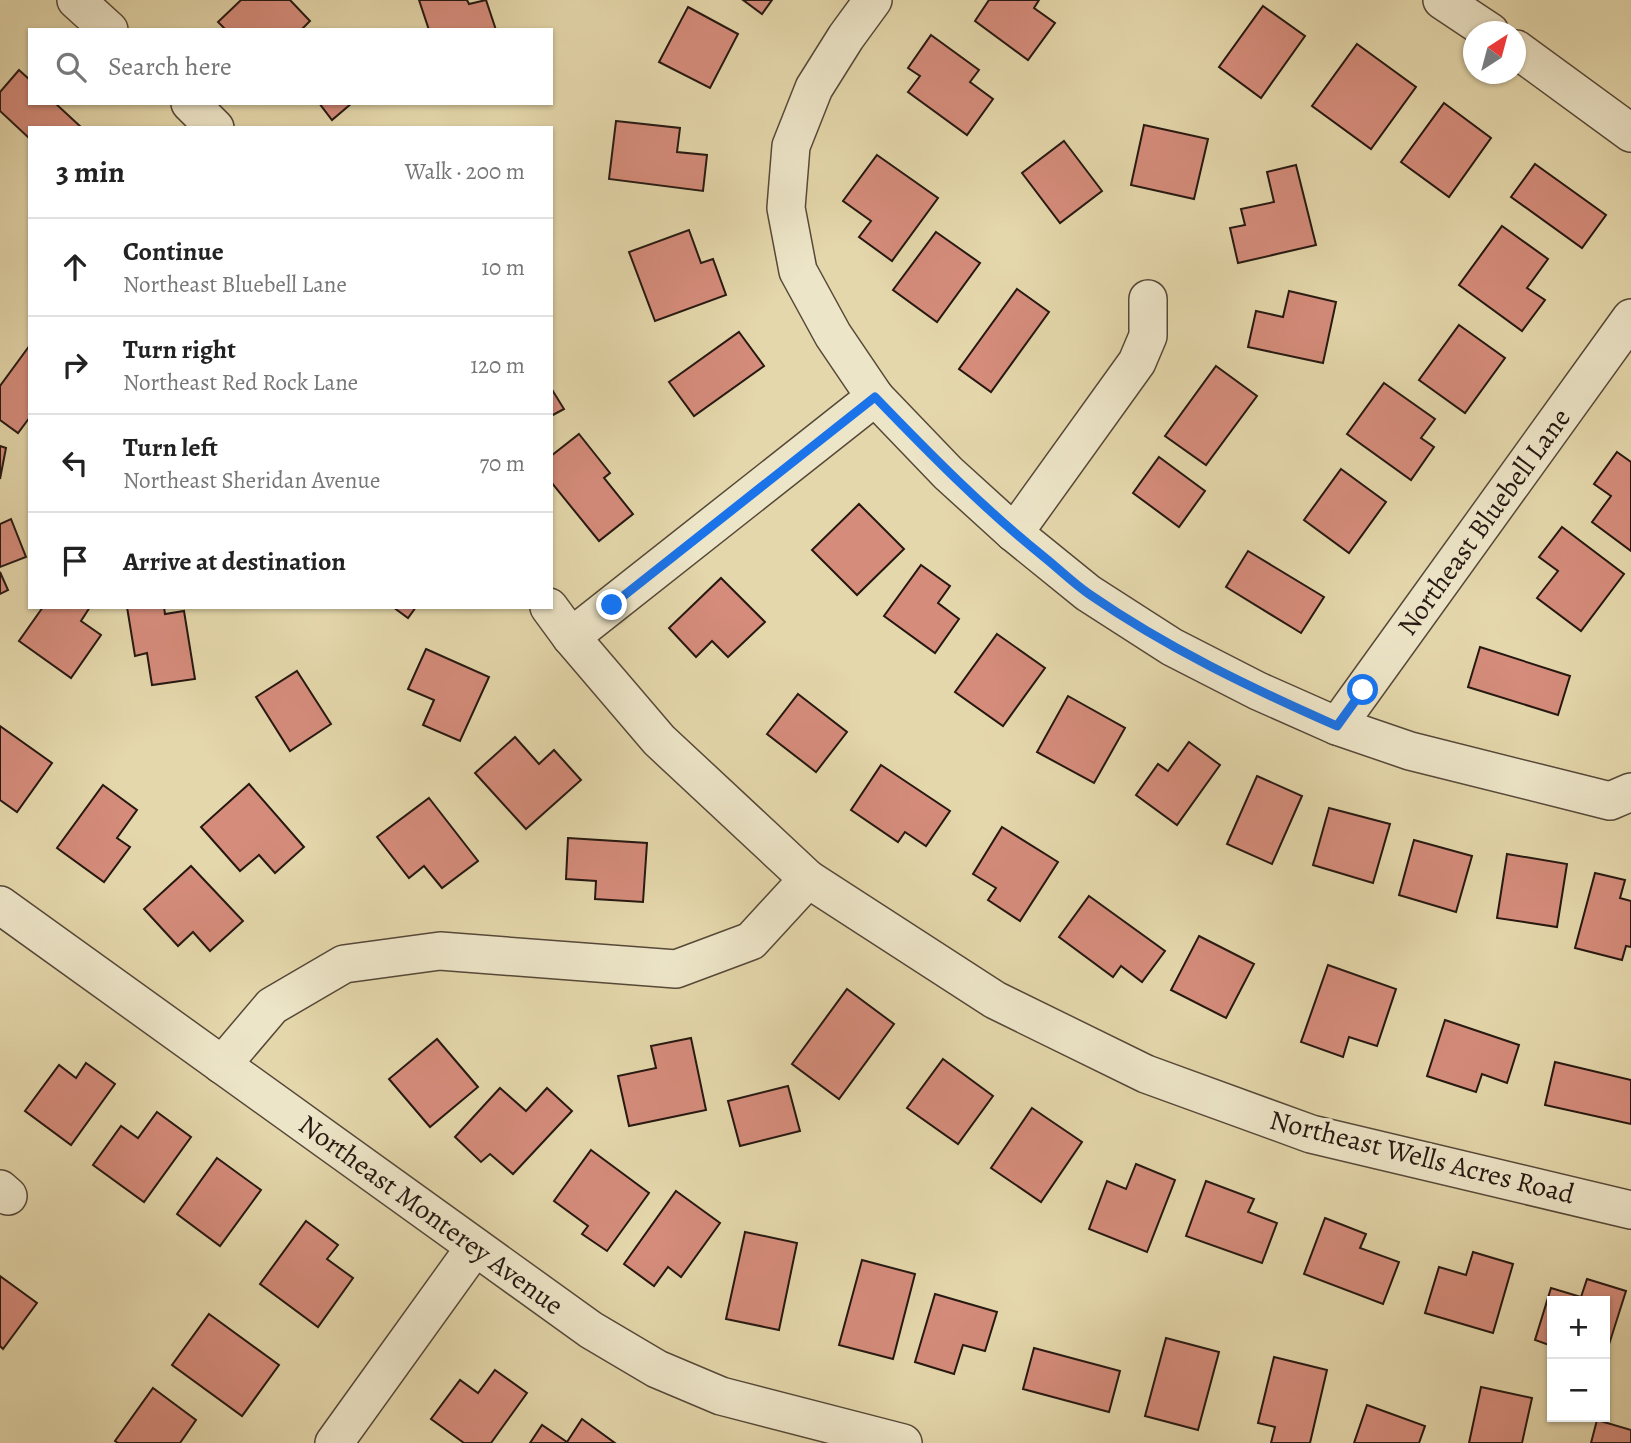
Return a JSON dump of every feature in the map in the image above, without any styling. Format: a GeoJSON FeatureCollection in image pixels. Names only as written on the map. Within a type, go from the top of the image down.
{"type":"FeatureCollection","features":[{"type":"Feature","properties":{"kind":"street"},"geometry":{"type":"LineString","coordinates":[[76,0],[107,28]]}},
{"type":"Feature","properties":{"kind":"street"},"geometry":{"type":"LineString","coordinates":[[873,0],[814,89],[791,146],[786,208],[798,271],[833,335],[875,397],[948,473],[1014,533],[1088,593],[1172,647],[1258,691],[1337,726],[1410,751],[1611,801],[1631,792]]}},
{"type":"Feature","properties":{"kind":"street"},"geometry":{"type":"LineString","coordinates":[[1442,0],[1474,21]]}},
{"type":"Feature","properties":{"kind":"street"},"geometry":{"type":"LineString","coordinates":[[1526,57],[1631,133]]}},
{"type":"Feature","properties":{"kind":"street"},"geometry":{"type":"LineString","coordinates":[[192,105],[213,126]]}},
{"type":"Feature","properties":{"kind":"street"},"geometry":{"type":"LineString","coordinates":[[1014,533],[1137,362],[1147,336],[1148,299]]}},
{"type":"Feature","properties":{"kind":"street","name":"Northeast Bluebell Lane"},"geometry":{"type":"LineString","coordinates":[[1337,726],[1631,318]]}},
{"type":"Feature","properties":{"kind":"street"},"geometry":{"type":"LineString","coordinates":[[571,637],[875,397]]}},
{"type":"Feature","properties":{"kind":"street","name":"Northeast Wells Acres Road"},"geometry":{"type":"LineString","coordinates":[[550,609],[659,740],[808,879],[995,1000],[1146,1074],[1311,1135],[1631,1210]]}},
{"type":"Feature","properties":{"kind":"street"},"geometry":{"type":"LineString","coordinates":[[222,1065],[272,1006],[344,964],[440,951],[676,970],[751,941],[808,879]]}},
{"type":"Feature","properties":{"kind":"street","name":"Northeast Monterey Avenue"},"geometry":{"type":"LineString","coordinates":[[0,905],[591,1330],[657,1369],[721,1396],[903,1443]]}},
{"type":"Feature","properties":{"kind":"street"},"geometry":{"type":"LineString","coordinates":[[334,1443],[475,1247]]}},
{"type":"Feature","properties":{"kind":"building"},"geometry":{"type":"Polygon","coordinates":[[[241,0],[290,0],[310,21],[303,28],[224,28],[218,22],[241,0]]]}},
{"type":"Feature","properties":{"kind":"building"},"geometry":{"type":"Polygon","coordinates":[[[419,0],[467,0],[469,4],[486,0],[495,28],[428,28],[419,0]]]}},
{"type":"Feature","properties":{"kind":"building"},"geometry":{"type":"Polygon","coordinates":[[[743,0],[772,0],[762,14],[743,0]]]}},
{"type":"Feature","properties":{"kind":"building"},"geometry":{"type":"Polygon","coordinates":[[[989,0],[1039,0],[1034,8],[1055,23],[1028,60],[975,21],[989,0]]]}},
{"type":"Feature","properties":{"kind":"building"},"geometry":{"type":"Polygon","coordinates":[[[1263,6],[1305,36],[1261,98],[1219,67],[1263,6]]]}},
{"type":"Feature","properties":{"kind":"building"},"geometry":{"type":"Polygon","coordinates":[[[688,7],[738,34],[710,88],[659,62],[688,7]]]}},
{"type":"Feature","properties":{"kind":"building"},"geometry":{"type":"Polygon","coordinates":[[[931,35],[979,70],[970,82],[993,99],[967,135],[908,92],[920,76],[908,68],[931,35]]]}},
{"type":"Feature","properties":{"kind":"building"},"geometry":{"type":"Polygon","coordinates":[[[1357,44],[1416,87],[1371,149],[1312,106],[1357,44]]]}},
{"type":"Feature","properties":{"kind":"building"},"geometry":{"type":"Polygon","coordinates":[[[19,70],[28,78],[28,105],[57,105],[80,126],[28,126],[28,137],[0,111],[0,92],[19,70]]]}},
{"type":"Feature","properties":{"kind":"building"},"geometry":{"type":"Polygon","coordinates":[[[1444,103],[1491,138],[1449,197],[1401,162],[1444,103]]]}},
{"type":"Feature","properties":{"kind":"building"},"geometry":{"type":"Polygon","coordinates":[[[321,105],[350,105],[332,120],[321,105]]]}},
{"type":"Feature","properties":{"kind":"building"},"geometry":{"type":"Polygon","coordinates":[[[616,121],[680,128],[677,152],[707,155],[703,191],[609,179],[616,121]]]}},
{"type":"Feature","properties":{"kind":"building"},"geometry":{"type":"Polygon","coordinates":[[[1144,125],[1208,139],[1194,199],[1131,185],[1144,125]]]}},
{"type":"Feature","properties":{"kind":"building"},"geometry":{"type":"Polygon","coordinates":[[[1064,141],[1102,191],[1060,223],[1022,173],[1064,141]]]}},
{"type":"Feature","properties":{"kind":"building"},"geometry":{"type":"Polygon","coordinates":[[[877,155],[938,198],[892,261],[859,237],[871,221],[843,201],[877,155]]]}},
{"type":"Feature","properties":{"kind":"building"},"geometry":{"type":"Polygon","coordinates":[[[1535,164],[1606,215],[1582,248],[1511,197],[1535,164]]]}},
{"type":"Feature","properties":{"kind":"building"},"geometry":{"type":"Polygon","coordinates":[[[1296,165],[1316,245],[1238,263],[1230,228],[1245,225],[1241,209],[1274,202],[1267,172],[1296,165]]]}},
{"type":"Feature","properties":{"kind":"building"},"geometry":{"type":"Polygon","coordinates":[[[1502,226],[1548,259],[1527,288],[1545,300],[1522,331],[1459,285],[1502,226]]]}},
{"type":"Feature","properties":{"kind":"building"},"geometry":{"type":"Polygon","coordinates":[[[689,230],[701,263],[713,259],[726,295],[655,321],[629,252],[689,230]]]}},
{"type":"Feature","properties":{"kind":"building"},"geometry":{"type":"Polygon","coordinates":[[[936,232],[980,263],[937,322],[893,290],[936,232]]]}},
{"type":"Feature","properties":{"kind":"building"},"geometry":{"type":"Polygon","coordinates":[[[1017,289],[1049,312],[991,392],[959,369],[1017,289]]]}},
{"type":"Feature","properties":{"kind":"building"},"geometry":{"type":"Polygon","coordinates":[[[1289,291],[1336,302],[1323,363],[1248,347],[1256,311],[1283,317],[1289,291]]]}},
{"type":"Feature","properties":{"kind":"building"},"geometry":{"type":"Polygon","coordinates":[[[1459,325],[1505,358],[1465,413],[1419,380],[1459,325]]]}},
{"type":"Feature","properties":{"kind":"building"},"geometry":{"type":"Polygon","coordinates":[[[739,332],[764,366],[694,416],[669,382],[739,332]]]}},
{"type":"Feature","properties":{"kind":"building"},"geometry":{"type":"Polygon","coordinates":[[[28,348],[28,420],[18,433],[0,420],[0,386],[28,348]]]}},
{"type":"Feature","properties":{"kind":"building"},"geometry":{"type":"Polygon","coordinates":[[[1216,366],[1257,396],[1206,465],[1165,436],[1216,366]]]}},
{"type":"Feature","properties":{"kind":"building"},"geometry":{"type":"Polygon","coordinates":[[[1384,383],[1435,419],[1421,438],[1434,447],[1411,480],[1347,434],[1384,383]]]}},
{"type":"Feature","properties":{"kind":"building"},"geometry":{"type":"Polygon","coordinates":[[[553,391],[564,409],[553,415],[553,391]]]}},
{"type":"Feature","properties":{"kind":"building"},"geometry":{"type":"Polygon","coordinates":[[[579,434],[610,473],[604,478],[633,514],[599,541],[553,484],[553,454],[579,434]]]}},
{"type":"Feature","properties":{"kind":"building"},"geometry":{"type":"Polygon","coordinates":[[[0,446],[6,448],[0,479],[0,446]]]}},
{"type":"Feature","properties":{"kind":"building"},"geometry":{"type":"Polygon","coordinates":[[[1617,452],[1631,462],[1631,551],[1592,522],[1611,496],[1594,484],[1617,452]]]}},
{"type":"Feature","properties":{"kind":"building"},"geometry":{"type":"Polygon","coordinates":[[[1159,457],[1205,491],[1179,527],[1133,493],[1159,457]]]}},
{"type":"Feature","properties":{"kind":"building"},"geometry":{"type":"Polygon","coordinates":[[[1341,469],[1386,502],[1349,553],[1304,520],[1341,469]]]}},
{"type":"Feature","properties":{"kind":"building"},"geometry":{"type":"Polygon","coordinates":[[[859,504],[904,549],[857,595],[812,550],[859,504]]]}},
{"type":"Feature","properties":{"kind":"building"},"geometry":{"type":"Polygon","coordinates":[[[11,519],[26,557],[0,567],[0,524],[11,519]]]}},
{"type":"Feature","properties":{"kind":"building"},"geometry":{"type":"Polygon","coordinates":[[[1562,527],[1624,574],[1581,631],[1537,598],[1558,571],[1539,557],[1562,527]]]}},
{"type":"Feature","properties":{"kind":"building"},"geometry":{"type":"Polygon","coordinates":[[[1248,551],[1324,597],[1301,633],[1226,587],[1248,551]]]}},
{"type":"Feature","properties":{"kind":"building"},"geometry":{"type":"Polygon","coordinates":[[[921,565],[950,586],[938,603],[959,619],[935,653],[884,616],[921,565]]]}},
{"type":"Feature","properties":{"kind":"building"},"geometry":{"type":"Polygon","coordinates":[[[0,572],[8,590],[0,594],[0,572]]]}},
{"type":"Feature","properties":{"kind":"building"},"geometry":{"type":"Polygon","coordinates":[[[721,578],[765,622],[728,657],[712,641],[696,657],[669,628],[721,578]]]}},
{"type":"Feature","properties":{"kind":"building"},"geometry":{"type":"Polygon","coordinates":[[[42,609],[89,609],[81,621],[101,635],[71,678],[19,641],[42,609]]]}},
{"type":"Feature","properties":{"kind":"building"},"geometry":{"type":"Polygon","coordinates":[[[127,609],[164,609],[165,614],[184,611],[195,679],[152,685],[147,653],[135,656],[127,609]]]}},
{"type":"Feature","properties":{"kind":"building"},"geometry":{"type":"Polygon","coordinates":[[[396,609],[415,609],[408,618],[396,609]]]}},
{"type":"Feature","properties":{"kind":"building"},"geometry":{"type":"Polygon","coordinates":[[[997,634],[1045,668],[1003,726],[955,692],[997,634]]]}},
{"type":"Feature","properties":{"kind":"building"},"geometry":{"type":"Polygon","coordinates":[[[1480,647],[1570,676],[1558,715],[1468,687],[1480,647]]]}},
{"type":"Feature","properties":{"kind":"building"},"geometry":{"type":"Polygon","coordinates":[[[426,649],[489,677],[460,741],[423,725],[434,700],[408,689],[426,649]]]}},
{"type":"Feature","properties":{"kind":"building"},"geometry":{"type":"Polygon","coordinates":[[[297,671],[331,724],[290,751],[256,697],[297,671]]]}},
{"type":"Feature","properties":{"kind":"building"},"geometry":{"type":"Polygon","coordinates":[[[798,694],[847,732],[816,772],[767,734],[798,694]]]}},
{"type":"Feature","properties":{"kind":"building"},"geometry":{"type":"Polygon","coordinates":[[[1068,696],[1125,728],[1094,783],[1037,752],[1068,696]]]}},
{"type":"Feature","properties":{"kind":"building"},"geometry":{"type":"Polygon","coordinates":[[[0,726],[52,763],[17,812],[0,800],[0,726]]]}},
{"type":"Feature","properties":{"kind":"building"},"geometry":{"type":"Polygon","coordinates":[[[515,737],[539,764],[554,750],[581,780],[526,829],[475,773],[515,737]]]}},
{"type":"Feature","properties":{"kind":"building"},"geometry":{"type":"Polygon","coordinates":[[[1189,742],[1220,765],[1177,825],[1136,795],[1158,764],[1168,771],[1189,742]]]}},
{"type":"Feature","properties":{"kind":"building"},"geometry":{"type":"Polygon","coordinates":[[[881,765],[950,811],[926,846],[905,832],[898,842],[851,810],[881,765]]]}},
{"type":"Feature","properties":{"kind":"building"},"geometry":{"type":"Polygon","coordinates":[[[1257,776],[1302,796],[1272,864],[1227,844],[1257,776]]]}},
{"type":"Feature","properties":{"kind":"building"},"geometry":{"type":"Polygon","coordinates":[[[249,784],[304,847],[275,873],[259,855],[240,871],[201,827],[249,784]]]}},
{"type":"Feature","properties":{"kind":"building"},"geometry":{"type":"Polygon","coordinates":[[[103,785],[137,810],[117,838],[130,847],[104,882],[57,848],[103,785]]]}},
{"type":"Feature","properties":{"kind":"building"},"geometry":{"type":"Polygon","coordinates":[[[429,798],[478,861],[442,888],[424,866],[409,878],[377,837],[429,798]]]}},
{"type":"Feature","properties":{"kind":"building"},"geometry":{"type":"Polygon","coordinates":[[[1329,808],[1390,824],[1373,883],[1313,865],[1329,808]]]}},
{"type":"Feature","properties":{"kind":"building"},"geometry":{"type":"Polygon","coordinates":[[[1002,827],[1058,862],[1020,921],[988,900],[996,888],[973,874],[1002,827]]]}},
{"type":"Feature","properties":{"kind":"building"},"geometry":{"type":"Polygon","coordinates":[[[568,838],[647,843],[643,902],[595,899],[596,881],[566,879],[568,838]]]}},
{"type":"Feature","properties":{"kind":"building"},"geometry":{"type":"Polygon","coordinates":[[[1414,840],[1472,856],[1456,912],[1399,895],[1414,840]]]}},
{"type":"Feature","properties":{"kind":"building"},"geometry":{"type":"Polygon","coordinates":[[[1507,854],[1567,864],[1557,927],[1497,918],[1507,854]]]}},
{"type":"Feature","properties":{"kind":"building"},"geometry":{"type":"Polygon","coordinates":[[[191,866],[243,921],[210,951],[193,932],[178,946],[144,909],[191,866]]]}},
{"type":"Feature","properties":{"kind":"building"},"geometry":{"type":"Polygon","coordinates":[[[1595,873],[1625,880],[1620,898],[1631,901],[1631,947],[1626,946],[1622,960],[1575,948],[1595,873]]]}},
{"type":"Feature","properties":{"kind":"building"},"geometry":{"type":"Polygon","coordinates":[[[1089,896],[1165,951],[1142,982],[1121,966],[1113,977],[1059,937],[1089,896]]]}},
{"type":"Feature","properties":{"kind":"building"},"geometry":{"type":"Polygon","coordinates":[[[1199,936],[1254,964],[1226,1018],[1171,990],[1199,936]]]}},
{"type":"Feature","properties":{"kind":"building"},"geometry":{"type":"Polygon","coordinates":[[[1328,965],[1396,989],[1377,1046],[1349,1037],[1343,1057],[1301,1042],[1328,965]]]}},
{"type":"Feature","properties":{"kind":"building"},"geometry":{"type":"Polygon","coordinates":[[[847,989],[894,1024],[839,1099],[792,1064],[847,989]]]}},
{"type":"Feature","properties":{"kind":"building"},"geometry":{"type":"Polygon","coordinates":[[[1445,1020],[1519,1045],[1507,1083],[1482,1074],[1476,1092],[1427,1076],[1445,1020]]]}},
{"type":"Feature","properties":{"kind":"building"},"geometry":{"type":"Polygon","coordinates":[[[691,1038],[706,1110],[629,1126],[618,1076],[656,1068],[651,1046],[691,1038]]]}},
{"type":"Feature","properties":{"kind":"building"},"geometry":{"type":"Polygon","coordinates":[[[437,1039],[478,1087],[430,1127],[389,1079],[437,1039]]]}},
{"type":"Feature","properties":{"kind":"building"},"geometry":{"type":"Polygon","coordinates":[[[943,1059],[993,1096],[958,1144],[907,1108],[943,1059]]]}},
{"type":"Feature","properties":{"kind":"building"},"geometry":{"type":"Polygon","coordinates":[[[1555,1062],[1631,1080],[1631,1124],[1545,1105],[1555,1062]]]}},
{"type":"Feature","properties":{"kind":"building"},"geometry":{"type":"Polygon","coordinates":[[[86,1063],[115,1084],[71,1145],[25,1111],[59,1065],[76,1078],[86,1063]]]}},
{"type":"Feature","properties":{"kind":"building"},"geometry":{"type":"Polygon","coordinates":[[[788,1086],[800,1131],[740,1146],[728,1101],[788,1086]]]}},
{"type":"Feature","properties":{"kind":"building"},"geometry":{"type":"Polygon","coordinates":[[[500,1088],[526,1111],[547,1088],[572,1111],[513,1174],[490,1154],[481,1162],[455,1137],[500,1088]]]}},
{"type":"Feature","properties":{"kind":"building"},"geometry":{"type":"Polygon","coordinates":[[[1032,1108],[1082,1142],[1041,1202],[991,1168],[1032,1108]]]}},
{"type":"Feature","properties":{"kind":"building"},"geometry":{"type":"Polygon","coordinates":[[[157,1112],[191,1137],[144,1202],[93,1165],[121,1126],[138,1138],[157,1112]]]}},
{"type":"Feature","properties":{"kind":"building"},"geometry":{"type":"Polygon","coordinates":[[[591,1150],[649,1193],[607,1251],[582,1234],[588,1226],[554,1201],[591,1150]]]}},
{"type":"Feature","properties":{"kind":"building"},"geometry":{"type":"Polygon","coordinates":[[[217,1158],[261,1190],[220,1246],[177,1214],[217,1158]]]}},
{"type":"Feature","properties":{"kind":"building"},"geometry":{"type":"Polygon","coordinates":[[[1136,1164],[1175,1180],[1147,1252],[1089,1229],[1107,1181],[1126,1189],[1136,1164]]]}},
{"type":"Feature","properties":{"kind":"building"},"geometry":{"type":"Polygon","coordinates":[[[1206,1181],[1254,1199],[1248,1212],[1277,1223],[1262,1263],[1186,1236],[1206,1181]]]}},
{"type":"Feature","properties":{"kind":"building"},"geometry":{"type":"Polygon","coordinates":[[[676,1191],[720,1223],[681,1277],[668,1267],[654,1286],[624,1264],[676,1191]]]}},
{"type":"Feature","properties":{"kind":"building"},"geometry":{"type":"Polygon","coordinates":[[[1325,1218],[1366,1234],[1360,1248],[1399,1262],[1383,1304],[1304,1274],[1325,1218]]]}},
{"type":"Feature","properties":{"kind":"building"},"geometry":{"type":"Polygon","coordinates":[[[306,1221],[338,1245],[327,1259],[353,1278],[318,1327],[260,1284],[306,1221]]]}},
{"type":"Feature","properties":{"kind":"building"},"geometry":{"type":"Polygon","coordinates":[[[745,1232],[797,1243],[779,1330],[726,1319],[745,1232]]]}},
{"type":"Feature","properties":{"kind":"building"},"geometry":{"type":"Polygon","coordinates":[[[1473,1252],[1513,1264],[1493,1333],[1425,1313],[1439,1267],[1466,1275],[1473,1252]]]}},
{"type":"Feature","properties":{"kind":"building"},"geometry":{"type":"Polygon","coordinates":[[[862,1260],[915,1274],[893,1359],[839,1345],[862,1260]]]}},
{"type":"Feature","properties":{"kind":"building"},"geometry":{"type":"Polygon","coordinates":[[[0,1276],[37,1303],[3,1349],[0,1346],[0,1276]]]}},
{"type":"Feature","properties":{"kind":"building"},"geometry":{"type":"Polygon","coordinates":[[[1587,1279],[1626,1291],[1610,1341],[1610,1296],[1581,1296],[1587,1279]]]}},
{"type":"Feature","properties":{"kind":"building"},"geometry":{"type":"Polygon","coordinates":[[[1551,1288],[1578,1296],[1549,1296],[1551,1288]]]}},
{"type":"Feature","properties":{"kind":"building"},"geometry":{"type":"Polygon","coordinates":[[[935,1294],[997,1312],[985,1351],[963,1345],[954,1374],[915,1362],[935,1294]]]}},
{"type":"Feature","properties":{"kind":"building"},"geometry":{"type":"Polygon","coordinates":[[[1547,1301],[1547,1344],[1535,1340],[1547,1301]]]}},
{"type":"Feature","properties":{"kind":"building"},"geometry":{"type":"Polygon","coordinates":[[[209,1314],[279,1365],[242,1416],[172,1365],[209,1314]]]}},
{"type":"Feature","properties":{"kind":"building"},"geometry":{"type":"Polygon","coordinates":[[[1166,1338],[1219,1352],[1198,1430],[1145,1416],[1166,1338]]]}},
{"type":"Feature","properties":{"kind":"building"},"geometry":{"type":"Polygon","coordinates":[[[1034,1348],[1120,1371],[1109,1412],[1023,1389],[1034,1348]]]}},
{"type":"Feature","properties":{"kind":"building"},"geometry":{"type":"Polygon","coordinates":[[[1274,1357],[1327,1370],[1310,1443],[1271,1443],[1275,1427],[1258,1423],[1274,1357]]]}},
{"type":"Feature","properties":{"kind":"building"},"geometry":{"type":"Polygon","coordinates":[[[495,1370],[527,1393],[491,1443],[464,1443],[431,1419],[460,1380],[478,1393],[495,1370]]]}},
{"type":"Feature","properties":{"kind":"building"},"geometry":{"type":"Polygon","coordinates":[[[1481,1387],[1532,1398],[1522,1443],[1469,1443],[1481,1387]]]}},
{"type":"Feature","properties":{"kind":"building"},"geometry":{"type":"Polygon","coordinates":[[[153,1388],[196,1420],[180,1443],[115,1441],[153,1388]]]}},
{"type":"Feature","properties":{"kind":"building"},"geometry":{"type":"Polygon","coordinates":[[[1367,1405],[1425,1426],[1419,1443],[1354,1443],[1367,1405]]]}},
{"type":"Feature","properties":{"kind":"building"},"geometry":{"type":"Polygon","coordinates":[[[582,1419],[615,1443],[530,1443],[542,1425],[567,1442],[582,1419]]]}},
{"type":"Feature","properties":{"kind":"building"},"geometry":{"type":"Polygon","coordinates":[[[1596,1422],[1631,1430],[1631,1443],[1591,1443],[1596,1422]]]}},
{"type":"Feature","properties":{"kind":"route"},"geometry":{"type":"LineString","coordinates":[[612,605],[875,397],[948,473],[1014,533],[1088,593],[1172,647],[1258,691],[1337,726],[1363,690]]}}]}
